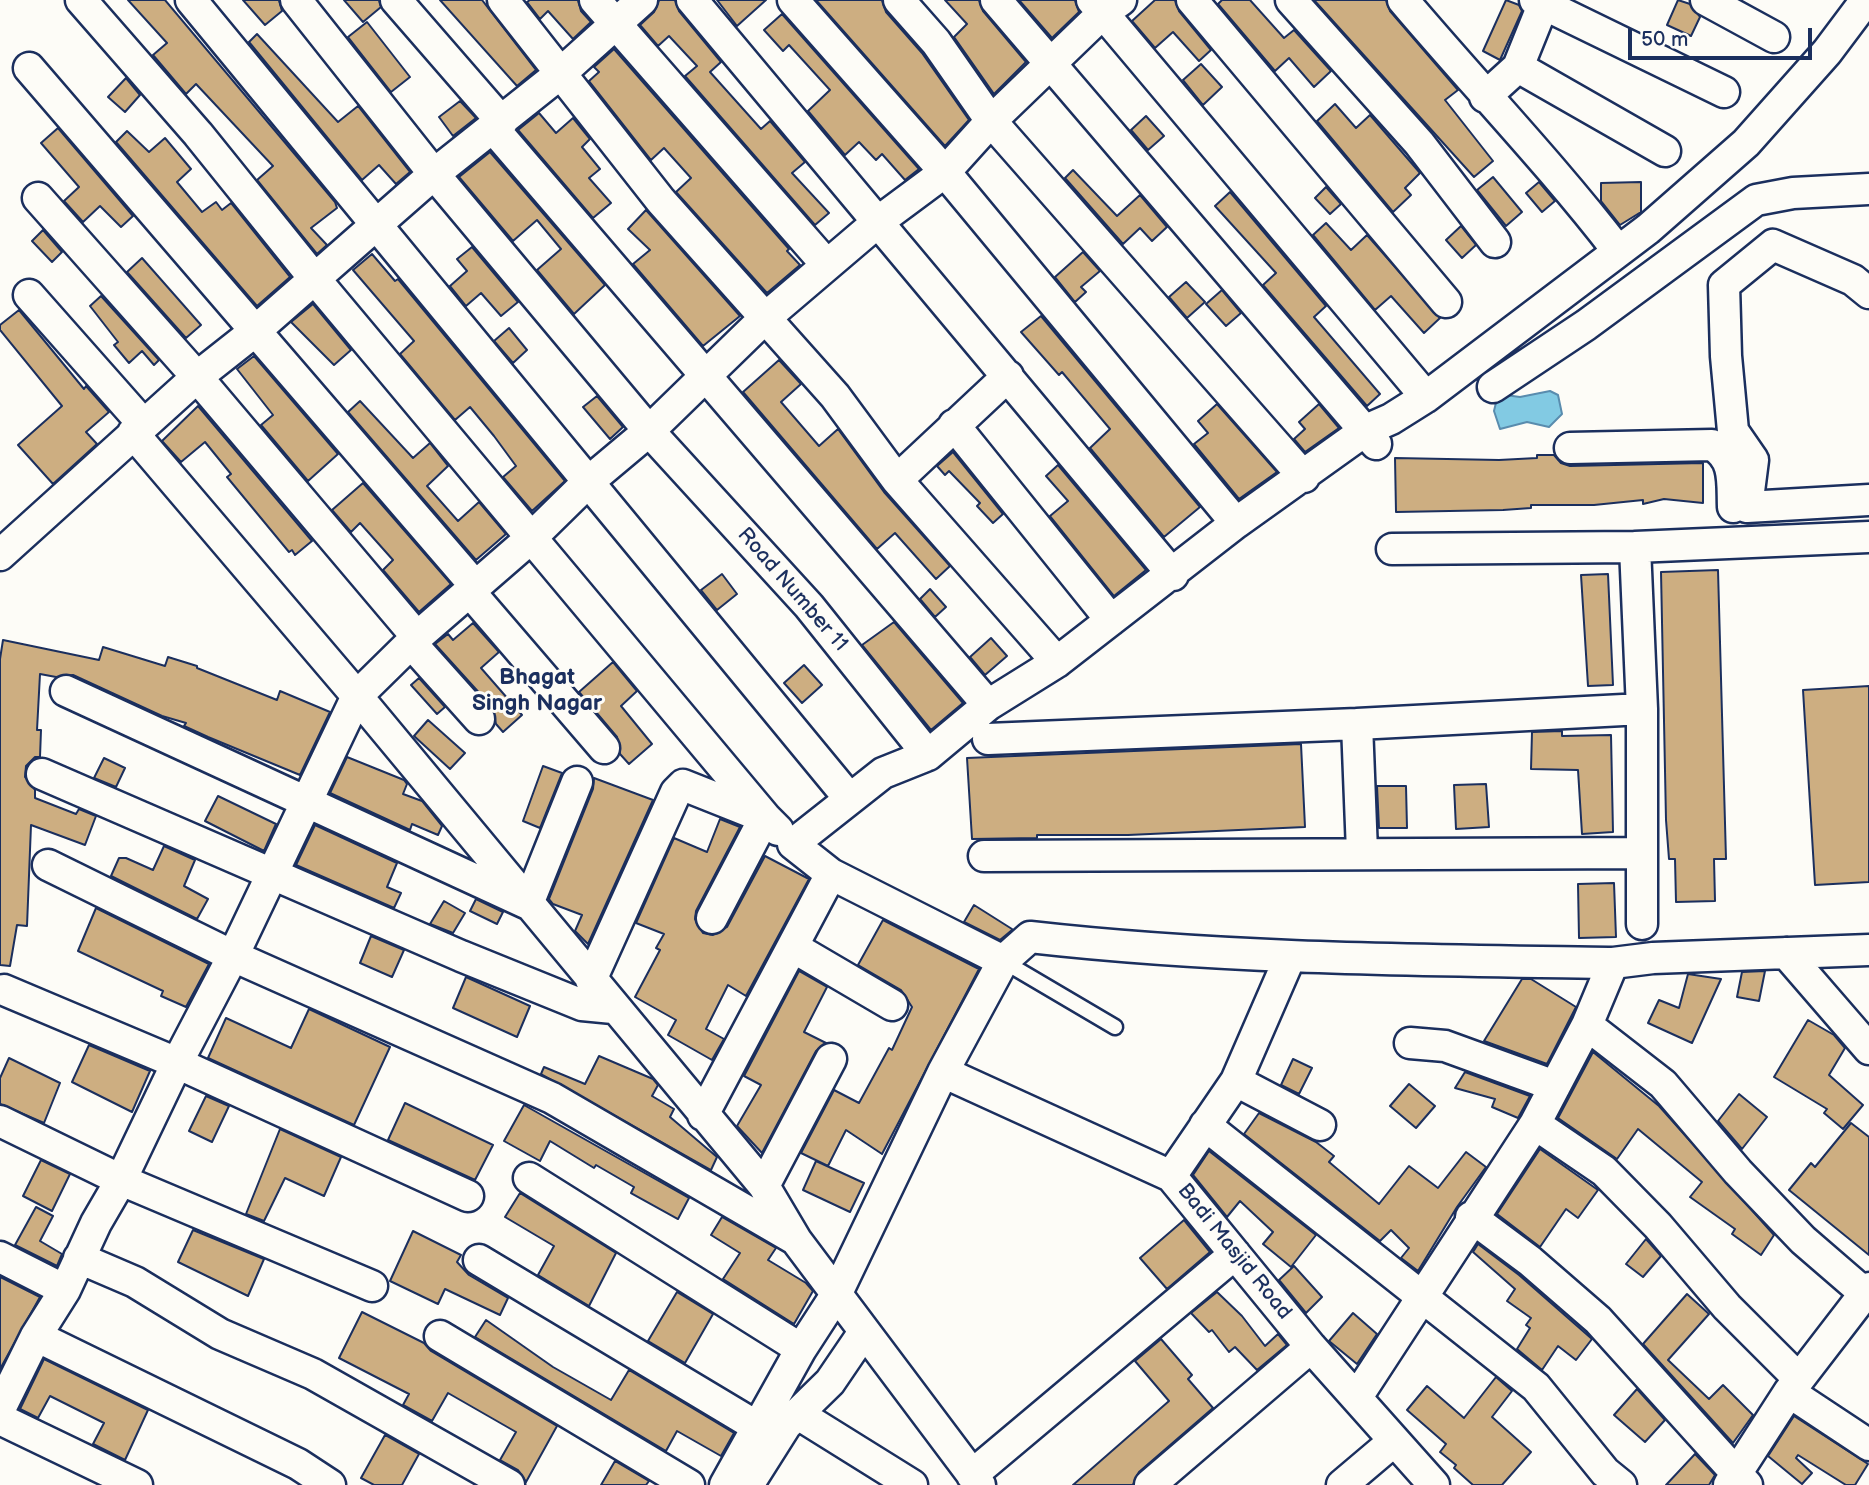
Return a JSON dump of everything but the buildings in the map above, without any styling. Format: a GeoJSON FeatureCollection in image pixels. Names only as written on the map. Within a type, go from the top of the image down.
{"type":"FeatureCollection","features":[{"type":"Feature","properties":{"kind":"street"},"geometry":{"type":"LineString","coordinates":[[81,0],[198,134],[314,278],[765,817],[793,844],[831,874],[1003,961]]}},
{"type":"Feature","properties":{"kind":"street"},"geometry":{"type":"LineString","coordinates":[[191,0],[587,483],[849,797]]}},
{"type":"Feature","properties":{"kind":"street","name":"Road Number 11"},"geometry":{"type":"LineString","coordinates":[[296,0],[434,174],[649,431],[809,606],[928,755]]}},
{"type":"Feature","properties":{"kind":"street"},"geometry":{"type":"LineString","coordinates":[[396,0],[707,377],[988,705]]}},
{"type":"Feature","properties":{"kind":"street"},"geometry":{"type":"LineString","coordinates":[[503,0],[661,201],[764,320],[835,396],[897,480],[1057,662]]}},
{"type":"Feature","properties":{"kind":"street"},"geometry":{"type":"LineString","coordinates":[[595,0],[826,264]]}},
{"type":"Feature","properties":{"kind":"street"},"geometry":{"type":"LineString","coordinates":[[0,555],[20,540],[197,377],[254,332],[434,174],[561,73],[642,0]]}},
{"type":"Feature","properties":{"kind":"street"},"geometry":{"type":"LineString","coordinates":[[692,0],[1173,575]]}},
{"type":"Feature","properties":{"kind":"street"},"geometry":{"type":"LineString","coordinates":[[793,0],[945,172],[1236,523]]}},
{"type":"Feature","properties":{"kind":"street"},"geometry":{"type":"LineString","coordinates":[[899,0],[936,42],[991,121],[1304,477]]}},
{"type":"Feature","properties":{"kind":"street"},"geometry":{"type":"LineString","coordinates":[[996,0],[1371,436]]}},
{"type":"Feature","properties":{"kind":"street"},"geometry":{"type":"LineString","coordinates":[[1192,0],[1446,302]]}},
{"type":"Feature","properties":{"kind":"street"},"geometry":{"type":"LineString","coordinates":[[1291,0],[1419,144],[1495,243]]}},
{"type":"Feature","properties":{"kind":"street"},"geometry":{"type":"LineString","coordinates":[[1403,0],[1485,97],[1566,184],[1618,251]]}},
{"type":"Feature","properties":{"kind":"street"},"geometry":{"type":"LineString","coordinates":[[1706,0],[1774,37]]}},
{"type":"Feature","properties":{"kind":"street"},"geometry":{"type":"LineString","coordinates":[[793,844],[849,797],[883,773],[928,755],[988,705],[1057,662],[1173,575],[1236,523],[1371,436],[1391,419],[1426,397],[1618,251],[1746,143],[1827,52],[1866,0]]}},
{"type":"Feature","properties":{"kind":"street"},"geometry":{"type":"LineString","coordinates":[[1485,97],[1518,67],[1541,1],[1724,92]]}},
{"type":"Feature","properties":{"kind":"street"},"geometry":{"type":"LineString","coordinates":[[136,1485],[2,1403],[36,1336],[65,1290],[121,1180],[177,1063],[233,957],[358,696],[414,640],[531,538],[587,483],[649,431],[826,264],[945,172],[991,121],[1051,64],[1105,4],[1426,397]]}},
{"type":"Feature","properties":{"kind":"street"},"geometry":{"type":"LineString","coordinates":[[1518,67],[1665,151]]}},
{"type":"Feature","properties":{"kind":"street"},"geometry":{"type":"LineString","coordinates":[[29,68],[604,748]]}},
{"type":"Feature","properties":{"kind":"street"},"geometry":{"type":"LineString","coordinates":[[1493,387],[1586,325],[1756,200],[1793,193],[1869,189]]}},
{"type":"Feature","properties":{"kind":"street"},"geometry":{"type":"LineString","coordinates":[[38,198],[197,377],[479,719]]}},
{"type":"Feature","properties":{"kind":"street"},"geometry":{"type":"LineString","coordinates":[[1869,293],[1853,280],[1773,245],[1724,285],[1726,356],[1733,431],[1753,460],[1747,506],[1869,500]]}},
{"type":"Feature","properties":{"kind":"street"},"geometry":{"type":"LineString","coordinates":[[29,295],[613,1008],[764,1186],[796,1240],[976,1480],[1235,1254]]}},
{"type":"Feature","properties":{"kind":"street"},"geometry":{"type":"LineString","coordinates":[[897,480],[1008,376]]}},
{"type":"Feature","properties":{"kind":"street"},"geometry":{"type":"LineString","coordinates":[[954,425],[1111,620]]}},
{"type":"Feature","properties":{"kind":"street"},"geometry":{"type":"LineString","coordinates":[[1570,448],[1712,446],[1723,452],[1731,465],[1734,543]]}},
{"type":"Feature","properties":{"kind":"street"},"geometry":{"type":"LineString","coordinates":[[1392,549],[1635,547],[1869,537]]}},
{"type":"Feature","properties":{"kind":"street"},"geometry":{"type":"LineString","coordinates":[[1635,547],[1642,709],[1642,924]]}},
{"type":"Feature","properties":{"kind":"street"},"geometry":{"type":"LineString","coordinates":[[66,691],[528,904]]}},
{"type":"Feature","properties":{"kind":"street"},"geometry":{"type":"LineString","coordinates":[[988,738],[1357,724],[1642,709]]}},
{"type":"Feature","properties":{"kind":"street"},"geometry":{"type":"LineString","coordinates":[[1357,724],[1362,852]]}},
{"type":"Feature","properties":{"kind":"street"},"geometry":{"type":"LineString","coordinates":[[43,774],[270,876],[570,1000],[613,1008]]}},
{"type":"Feature","properties":{"kind":"street"},"geometry":{"type":"LineString","coordinates":[[528,904],[577,782]]}},
{"type":"Feature","properties":{"kind":"street"},"geometry":{"type":"LineString","coordinates":[[591,980],[676,792],[683,785],[765,817]]}},
{"type":"Feature","properties":{"kind":"street"},"geometry":{"type":"LineString","coordinates":[[712,918],[765,817]]}},
{"type":"Feature","properties":{"kind":"street"},"geometry":{"type":"LineString","coordinates":[[984,856],[1362,852],[1642,853]]}},
{"type":"Feature","properties":{"kind":"street"},"geometry":{"type":"LineString","coordinates":[[48,865],[233,957],[551,1098],[796,1240]]}},
{"type":"Feature","properties":{"kind":"street"},"geometry":{"type":"LineString","coordinates":[[703,1115],[831,874]]}},
{"type":"Feature","properties":{"kind":"street"},"geometry":{"type":"LineString","coordinates":[[748,1483],[756,1426],[800,1349],[836,1295],[943,1072],[1003,961],[1030,937],[1108,947],[1290,957],[1613,963],[1869,950]]}},
{"type":"Feature","properties":{"kind":"street"},"geometry":{"type":"LineString","coordinates":[[793,947],[892,1005]]}},
{"type":"Feature","properties":{"kind":"street"},"geometry":{"type":"LineString","coordinates":[[1786,953],[1869,1049]]}},
{"type":"Feature","properties":{"kind":"street"},"geometry":{"type":"LineString","coordinates":[[1171,1176],[1236,1081],[1290,957]]}},
{"type":"Feature","properties":{"kind":"street"},"geometry":{"type":"LineString","coordinates":[[1357,1397],[1471,1217],[1535,1124],[1587,1026],[1613,963]]}},
{"type":"Feature","properties":{"kind":"street"},"geometry":{"type":"LineString","coordinates":[[4,990],[177,1063],[468,1196]]}},
{"type":"Feature","properties":{"kind":"street"},"geometry":{"type":"LineString","coordinates":[[1471,1217],[1530,1261],[1598,1320],[1737,1482],[1794,1385],[1867,1293],[1803,1240],[1738,1172],[1664,1084],[1587,1026]]}},
{"type":"Feature","properties":{"kind":"street"},"geometry":{"type":"LineString","coordinates":[[1410,1044],[1456,1050],[1555,1086]]}},
{"type":"Feature","properties":{"kind":"street"},"geometry":{"type":"LineString","coordinates":[[764,1186],[831,1059]]}},
{"type":"Feature","properties":{"kind":"street","name":"Badi Masjid Road"},"geometry":{"type":"LineString","coordinates":[[943,1072],[1171,1176],[1311,1347],[1434,1485]]}},
{"type":"Feature","properties":{"kind":"street"},"geometry":{"type":"LineString","coordinates":[[1236,1081],[1320,1125]]}},
{"type":"Feature","properties":{"kind":"street"},"geometry":{"type":"LineString","coordinates":[[0,1121],[121,1180],[372,1286]]}},
{"type":"Feature","properties":{"kind":"street"},"geometry":{"type":"LineString","coordinates":[[1535,1124],[1604,1171],[1658,1226],[1794,1385],[1869,1445]]}},
{"type":"Feature","properties":{"kind":"street"},"geometry":{"type":"LineString","coordinates":[[1205,1125],[1420,1298],[1536,1387],[1605,1472],[1620,1485]]}},
{"type":"Feature","properties":{"kind":"street"},"geometry":{"type":"LineString","coordinates":[[529,1178],[800,1349]]}},
{"type":"Feature","properties":{"kind":"street"},"geometry":{"type":"LineString","coordinates":[[0,1258],[65,1290]]}},
{"type":"Feature","properties":{"kind":"street"},"geometry":{"type":"LineString","coordinates":[[79,1258],[135,1282],[220,1334],[313,1374],[509,1485]]}},
{"type":"Feature","properties":{"kind":"street"},"geometry":{"type":"LineString","coordinates":[[479,1260],[756,1426]]}},
{"type":"Feature","properties":{"kind":"street"},"geometry":{"type":"LineString","coordinates":[[748,1483],[786,1425],[830,1382],[864,1332]]}},
{"type":"Feature","properties":{"kind":"street"},"geometry":{"type":"LineString","coordinates":[[36,1336],[298,1464],[330,1485]]}},
{"type":"Feature","properties":{"kind":"street"},"geometry":{"type":"LineString","coordinates":[[440,1336],[689,1485]]}},
{"type":"Feature","properties":{"kind":"street"},"geometry":{"type":"LineString","coordinates":[[1150,1485],[1311,1347]]}},
{"type":"Feature","properties":{"kind":"street"},"geometry":{"type":"LineString","coordinates":[[798,1415],[912,1485]]}},
{"type":"Feature","properties":{"kind":"street"},"geometry":{"type":"LineString","coordinates":[[1342,1485],[1394,1441]]}},
{"type":"Feature","properties":{"kind":"lane"},"geometry":{"type":"LineString","coordinates":[[1003,961],[1115,1027]]}},
{"type":"Feature","properties":{"kind":"water"},"geometry":{"type":"Polygon","coordinates":[[[1550,391],[1558,395],[1562,414],[1549,427],[1527,422],[1500,429],[1494,411],[1498,394],[1520,397],[1550,391]]]}},
{"type":"Feature","properties":{"kind":"district","name":"Bhagat Singh Nagar"},"geometry":{"type":"Point","coordinates":[537,691]}}]}
